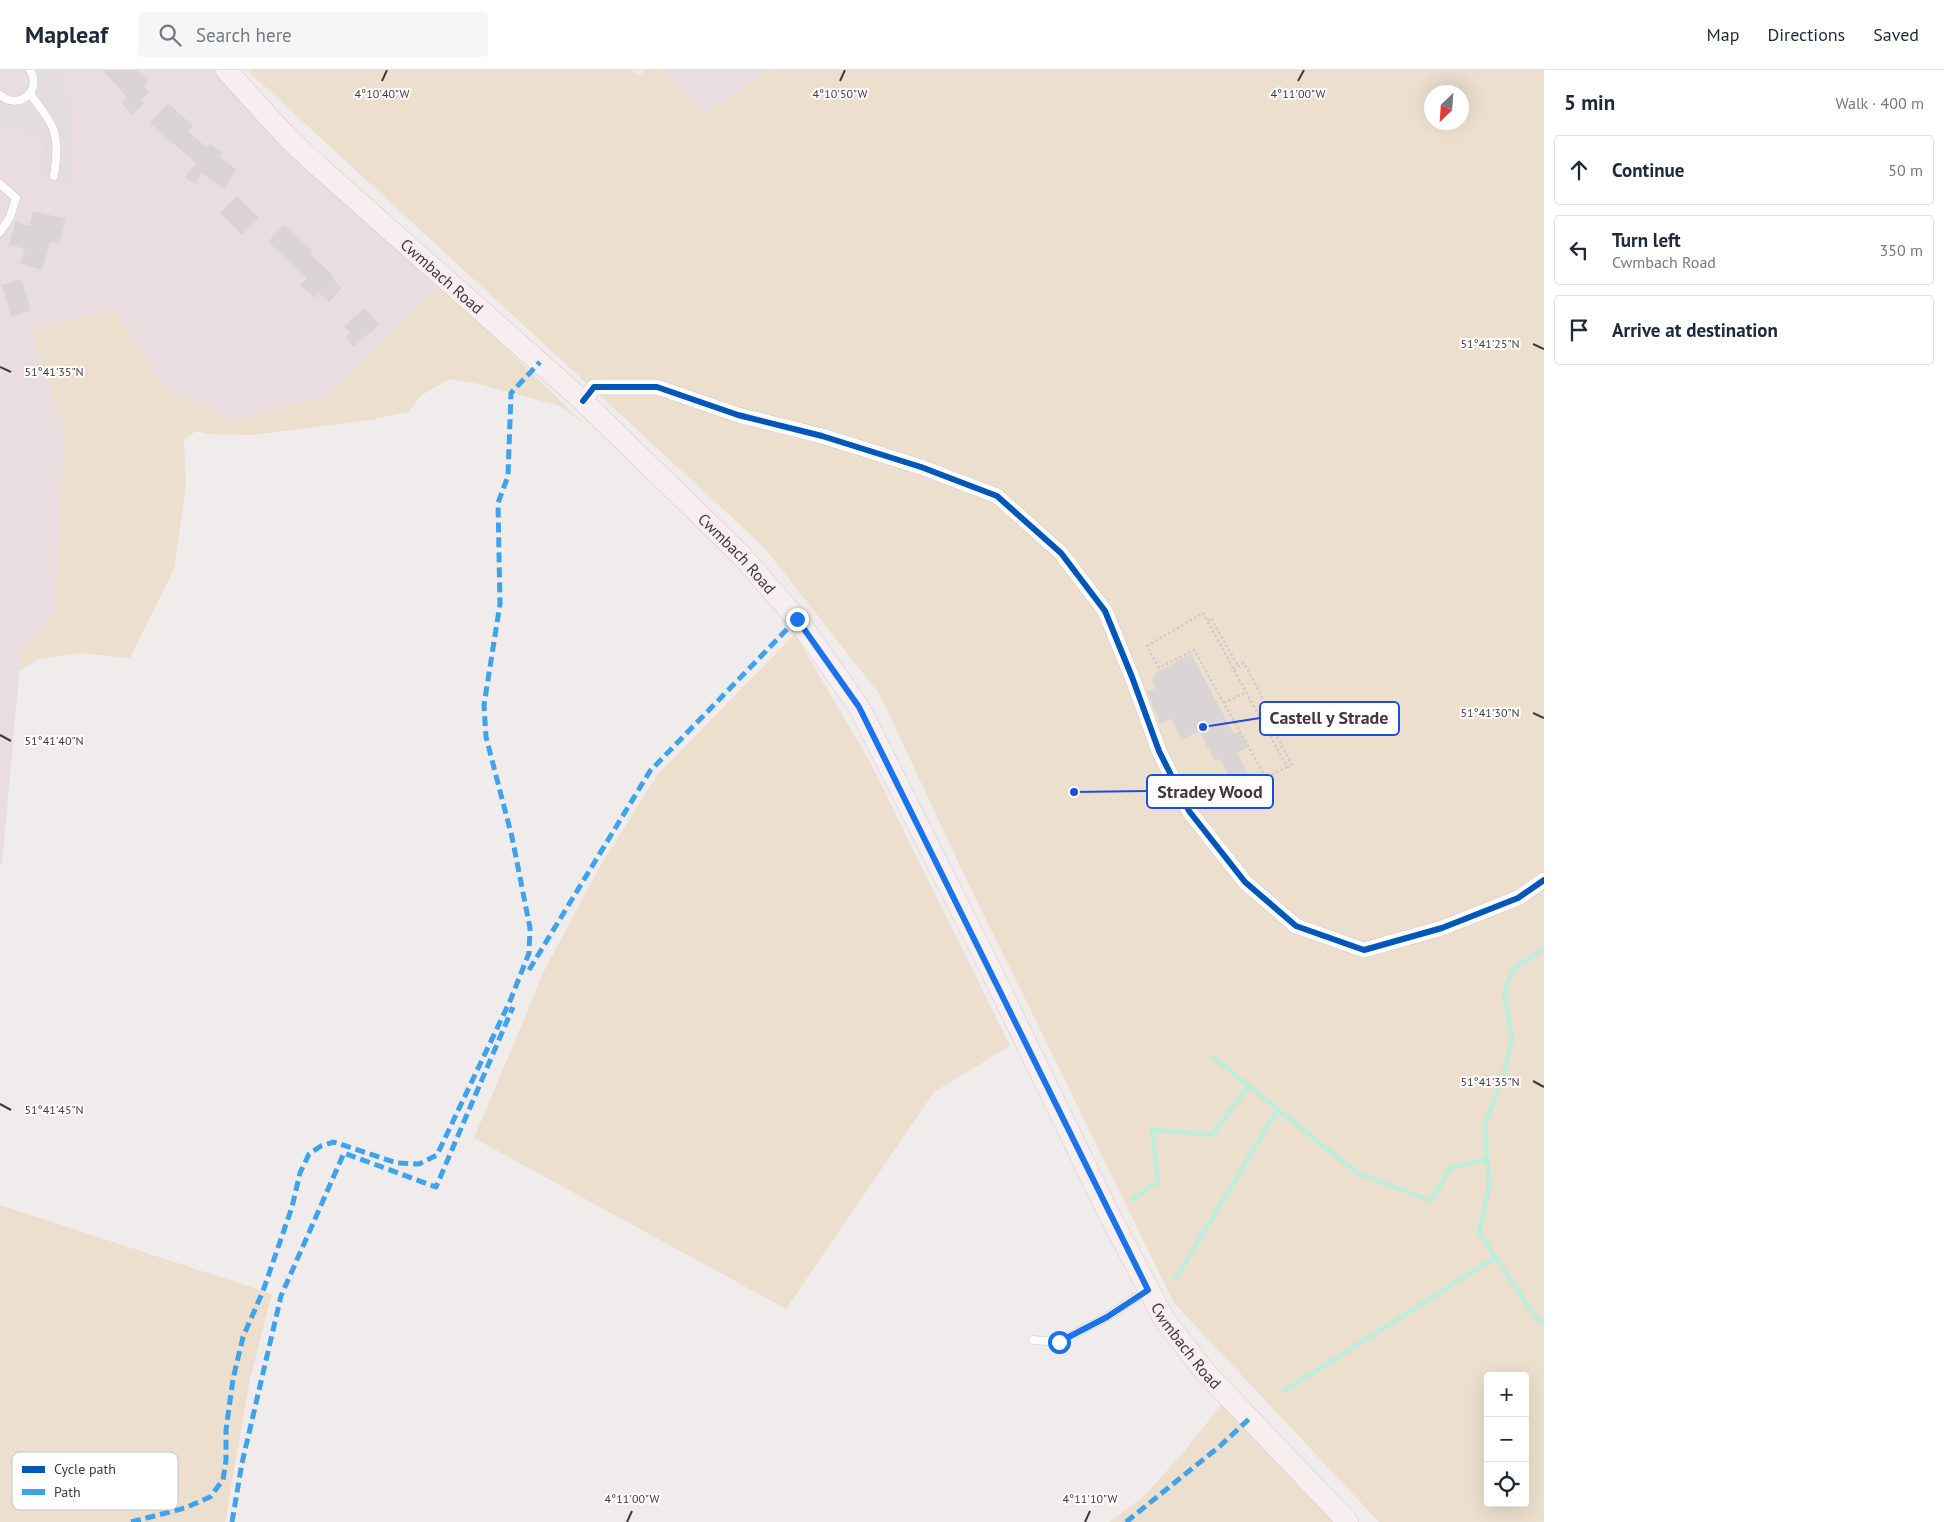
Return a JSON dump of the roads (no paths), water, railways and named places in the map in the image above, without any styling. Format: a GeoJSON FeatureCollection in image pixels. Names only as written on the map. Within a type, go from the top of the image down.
{"type":"FeatureCollection","features":[{"type":"Feature","properties":{"kind":"main road","name":"Cwmbach Road"},"geometry":{"type":"LineString","coordinates":[[227,70],[288,138],[318,166],[583,401],[741,555],[797,619],[859,707],[1164,1319],[1205,1372],[1348,1522]]}},
{"type":"Feature","properties":{"kind":"street"},"geometry":{"type":"LineString","coordinates":[[583,401],[594,387],[658,388],[738,415],[822,436],[921,467],[997,496],[1061,553],[1105,611],[1159,751],[1189,811],[1246,882],[1296,926],[1364,950],[1442,928],[1518,898],[1544,880]]}},
{"type":"Feature","properties":{"kind":"lane"},"geometry":{"type":"LineString","coordinates":[[0,95],[11,102],[18,101],[30,94],[34,81],[30,70]]}},
{"type":"Feature","properties":{"kind":"lane"},"geometry":{"type":"LineString","coordinates":[[30,94],[52,123],[58,148],[54,176]]}},
{"type":"Feature","properties":{"kind":"lane"},"geometry":{"type":"LineString","coordinates":[[0,184],[16,198],[10,217],[0,232]]}},
{"type":"Feature","properties":{"kind":"lane"},"geometry":{"type":"LineString","coordinates":[[1033,1340],[1059,1342],[1107,1317],[1148,1290]]}},
{"type":"Feature","properties":{"kind":"waterway"},"geometry":{"type":"LineString","coordinates":[[1544,948],[1514,969],[1504,991],[1512,1039],[1502,1080],[1485,1124],[1489,1188],[1479,1232],[1536,1318],[1544,1323]]}},
{"type":"Feature","properties":{"kind":"waterway"},"geometry":{"type":"LineString","coordinates":[[1213,1057],[1357,1173],[1431,1201],[1450,1168],[1487,1159]]}},
{"type":"Feature","properties":{"kind":"waterway"},"geometry":{"type":"LineString","coordinates":[[1132,1200],[1158,1182],[1152,1130],[1212,1135],[1249,1086]]}},
{"type":"Feature","properties":{"kind":"waterway"},"geometry":{"type":"LineString","coordinates":[[1176,1278],[1278,1109]]}},
{"type":"Feature","properties":{"kind":"waterway"},"geometry":{"type":"LineString","coordinates":[[1284,1391],[1496,1257]]}},
{"type":"Feature","properties":{"kind":"place","name":"Castell y Strade"},"geometry":{"type":"Point","coordinates":[1203,727]}},
{"type":"Feature","properties":{"kind":"place","name":"Stradey Wood"},"geometry":{"type":"Point","coordinates":[1074,792]}}]}
